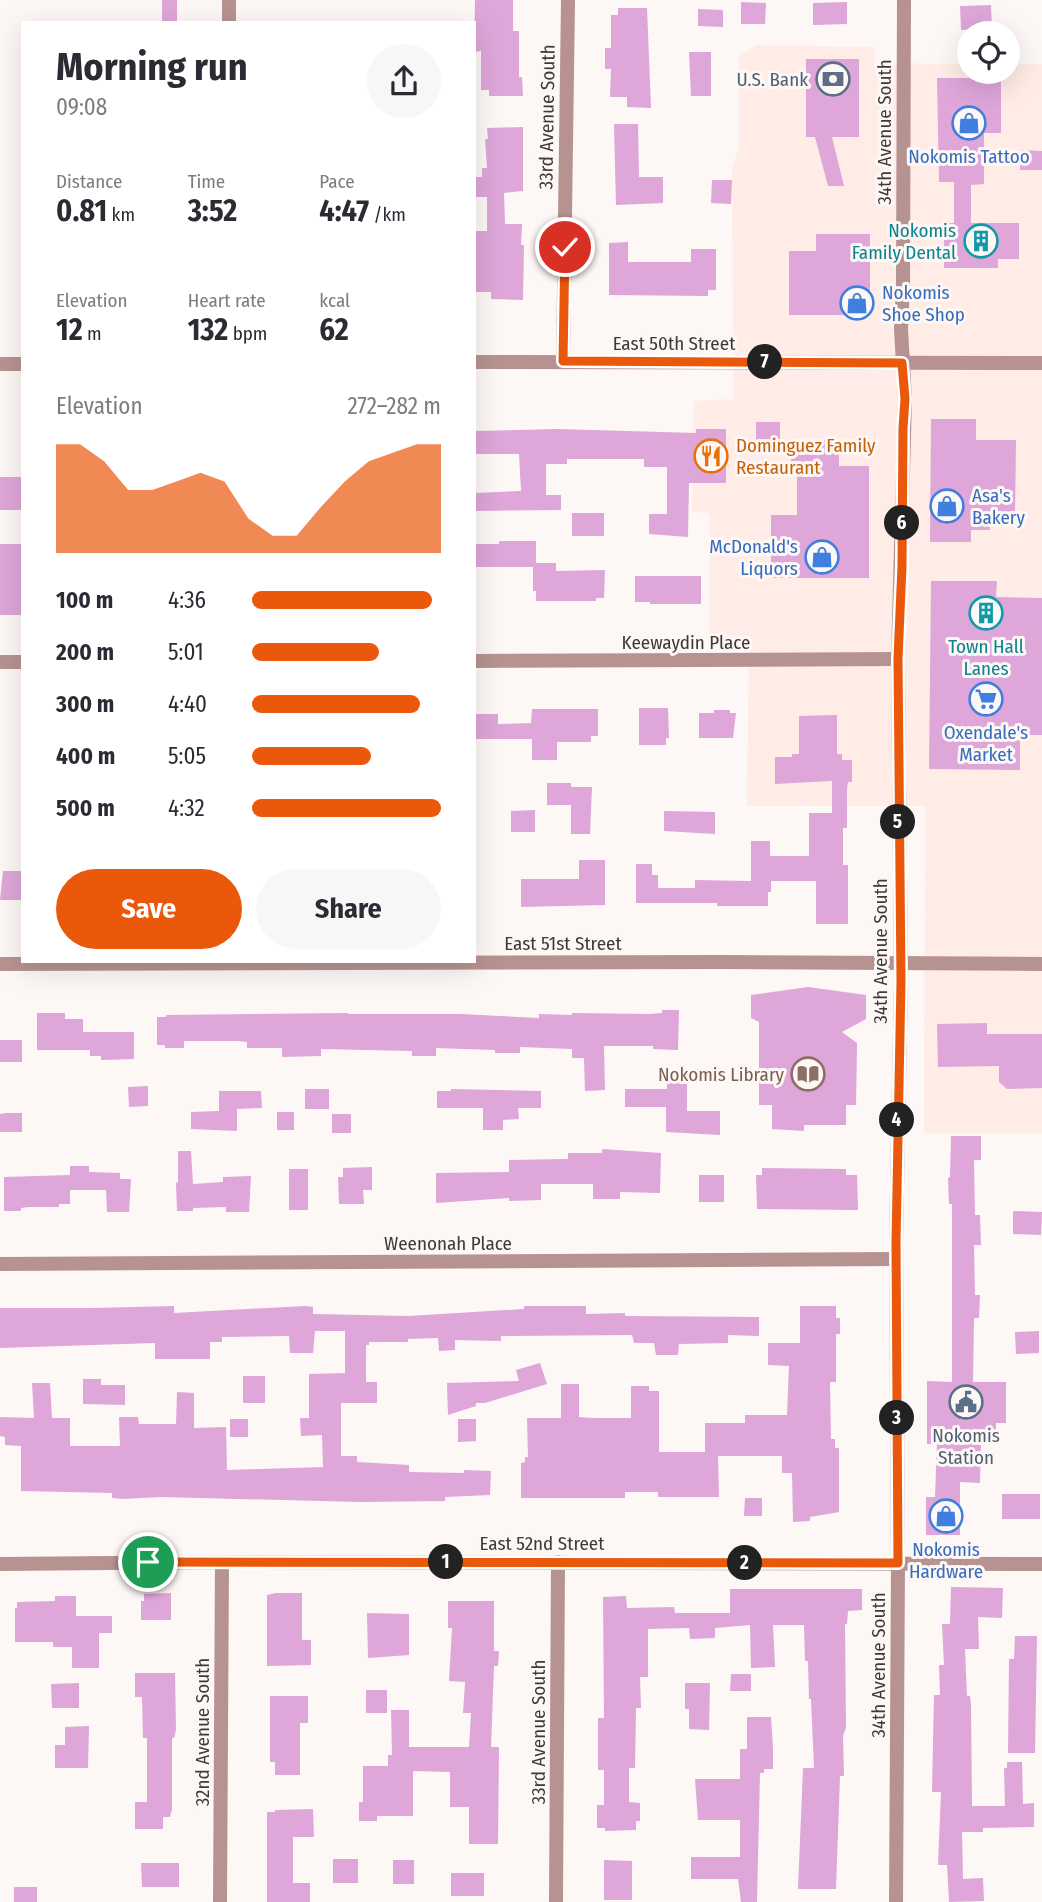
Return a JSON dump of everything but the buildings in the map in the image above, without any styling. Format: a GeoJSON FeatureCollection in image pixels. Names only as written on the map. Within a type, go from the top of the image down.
{"type":"FeatureCollection","features":[{"type":"Feature","properties":{"kind":"street"},"geometry":{"type":"LineString","coordinates":[[229,0],[229,21]]}},
{"type":"Feature","properties":{"kind":"street","name":"33rd Avenue South"},"geometry":{"type":"LineString","coordinates":[[563,361],[568,0]]}},
{"type":"Feature","properties":{"kind":"street","name":"34th Avenue South"},"geometry":{"type":"LineString","coordinates":[[896,1902],[896,1259],[901,962],[898,659],[905,399],[902,363],[904,0]]}},
{"type":"Feature","properties":{"kind":"street","name":"East 50th Street"},"geometry":{"type":"LineString","coordinates":[[476,362],[1042,363]]}},
{"type":"Feature","properties":{"kind":"street"},"geometry":{"type":"LineString","coordinates":[[0,365],[21,364]]}},
{"type":"Feature","properties":{"kind":"street","name":"Keewaydin Place"},"geometry":{"type":"LineString","coordinates":[[476,661],[898,659]]}},
{"type":"Feature","properties":{"kind":"street"},"geometry":{"type":"LineString","coordinates":[[0,662],[21,662]]}},
{"type":"Feature","properties":{"kind":"street","name":"East 51st Street"},"geometry":{"type":"LineString","coordinates":[[0,964],[450,963]]}},
{"type":"Feature","properties":{"kind":"street","name":"East 51st Street"},"geometry":{"type":"LineString","coordinates":[[476,963],[1042,964]]}},
{"type":"Feature","properties":{"kind":"street","name":"Weenonah Place"},"geometry":{"type":"LineString","coordinates":[[0,1264],[896,1259]]}},
{"type":"Feature","properties":{"kind":"street","name":"32nd Avenue South"},"geometry":{"type":"LineString","coordinates":[[220,1902],[222,1562]]}},
{"type":"Feature","properties":{"kind":"street","name":"33rd Avenue South"},"geometry":{"type":"LineString","coordinates":[[556,1902],[558,1562]]}},
{"type":"Feature","properties":{"kind":"street","name":"East 52nd Street"},"geometry":{"type":"LineString","coordinates":[[0,1564],[1042,1564]]}},
{"type":"Feature","properties":{"kind":"shaded area"},"geometry":{"type":"Polygon","coordinates":[[[757,45],[874,47],[875,63],[957,64],[957,84],[1020,84],[1020,64],[1042,64],[1042,1133],[924,1133],[925,806],[747,806],[749,637],[709,637],[710,513],[692,512],[694,401],[733,399],[732,167],[739,148],[739,56],[757,45]]]}},
{"type":"Feature","properties":{"kind":"place","name":"U.S. Bank"},"geometry":{"type":"Point","coordinates":[833,79]}},
{"type":"Feature","properties":{"kind":"place","name":"Nokomis Tattoo"},"geometry":{"type":"Point","coordinates":[969,123]}},
{"type":"Feature","properties":{"kind":"place","name":"Nokomis Family Dental"},"geometry":{"type":"Point","coordinates":[981,241]}},
{"type":"Feature","properties":{"kind":"place","name":"Nokomis Shoe Shop"},"geometry":{"type":"Point","coordinates":[857,303]}},
{"type":"Feature","properties":{"kind":"place","name":"Dominguez Family Restaurant"},"geometry":{"type":"Point","coordinates":[711,456]}},
{"type":"Feature","properties":{"kind":"place","name":"Asa's Bakery"},"geometry":{"type":"Point","coordinates":[947,506]}},
{"type":"Feature","properties":{"kind":"place","name":"McDonald's Liquors"},"geometry":{"type":"Point","coordinates":[822,557]}},
{"type":"Feature","properties":{"kind":"place","name":"Town Hall Lanes"},"geometry":{"type":"Point","coordinates":[986,613]}},
{"type":"Feature","properties":{"kind":"place","name":"Oxendale's Market"},"geometry":{"type":"Point","coordinates":[986,699]}},
{"type":"Feature","properties":{"kind":"place","name":"Nokomis Library"},"geometry":{"type":"Point","coordinates":[808,1074]}},
{"type":"Feature","properties":{"kind":"place","name":"Nokomis Station"},"geometry":{"type":"Point","coordinates":[966,1402]}},
{"type":"Feature","properties":{"kind":"place","name":"Nokomis Hardware"},"geometry":{"type":"Point","coordinates":[946,1516]}},
{"type":"Feature","properties":{"kind":"route"},"geometry":{"type":"LineString","coordinates":[[148,1562],[898,1563],[896,1242],[901,981],[898,659],[905,399],[902,363],[563,361],[565,247]]}}]}
